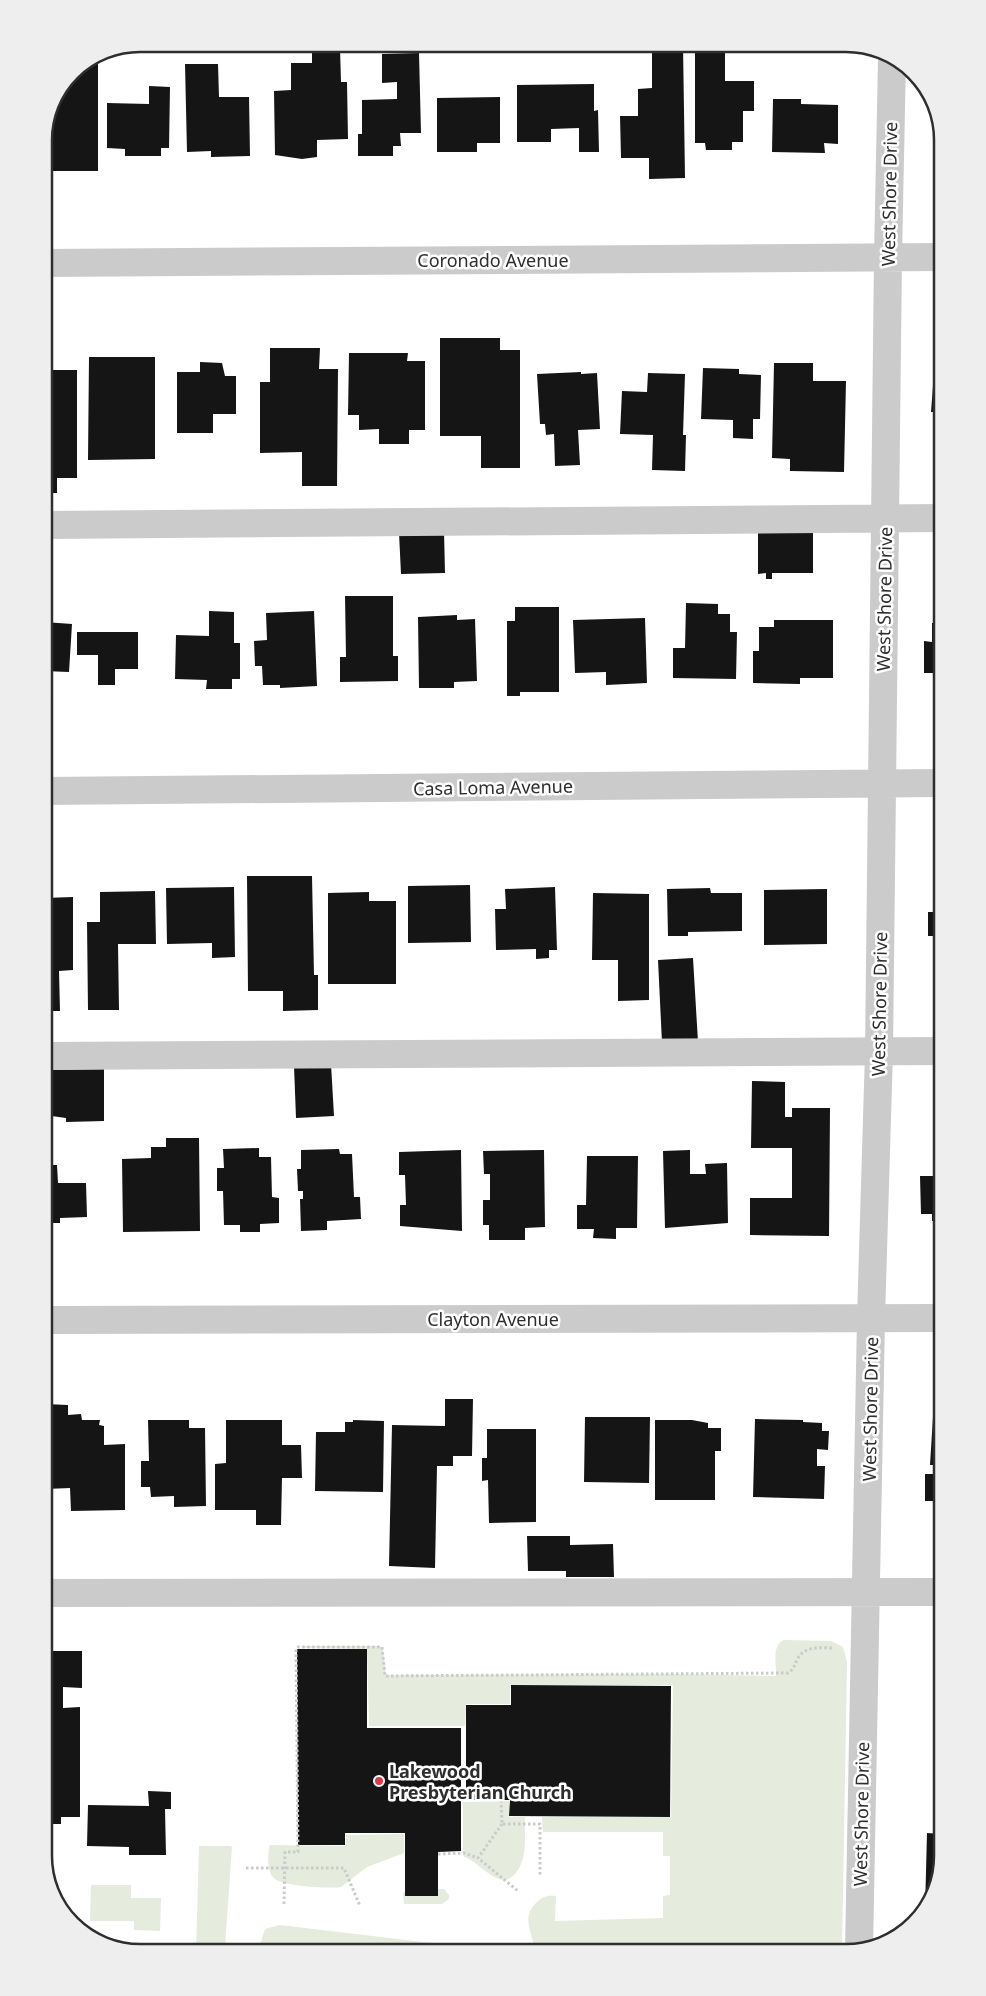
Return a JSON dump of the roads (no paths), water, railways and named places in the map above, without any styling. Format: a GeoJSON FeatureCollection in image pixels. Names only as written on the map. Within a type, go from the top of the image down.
{"type":"FeatureCollection","features":[{"type":"Feature","properties":{"kind":"street","name":"West Shore Drive"},"geometry":{"type":"LineString","coordinates":[[859,1942],[871,1318],[879,1052],[892,66]]}},
{"type":"Feature","properties":{"kind":"street","name":"Coronado Avenue"},"geometry":{"type":"LineString","coordinates":[[53,263],[934,257]]}},
{"type":"Feature","properties":{"kind":"street"},"geometry":{"type":"LineString","coordinates":[[53,525],[934,518]]}},
{"type":"Feature","properties":{"kind":"street","name":"Casa Loma Avenue"},"geometry":{"type":"LineString","coordinates":[[53,791],[934,783]]}},
{"type":"Feature","properties":{"kind":"street"},"geometry":{"type":"LineString","coordinates":[[52,1056],[934,1051]]}},
{"type":"Feature","properties":{"kind":"street","name":"Clayton Avenue"},"geometry":{"type":"LineString","coordinates":[[52,1320],[934,1318]]}},
{"type":"Feature","properties":{"kind":"street"},"geometry":{"type":"LineString","coordinates":[[52,1593],[934,1592]]}},
{"type":"Feature","properties":{"kind":"place","name":"Lakewood Presbyterian Church"},"geometry":{"type":"Point","coordinates":[379,1781]}}]}
